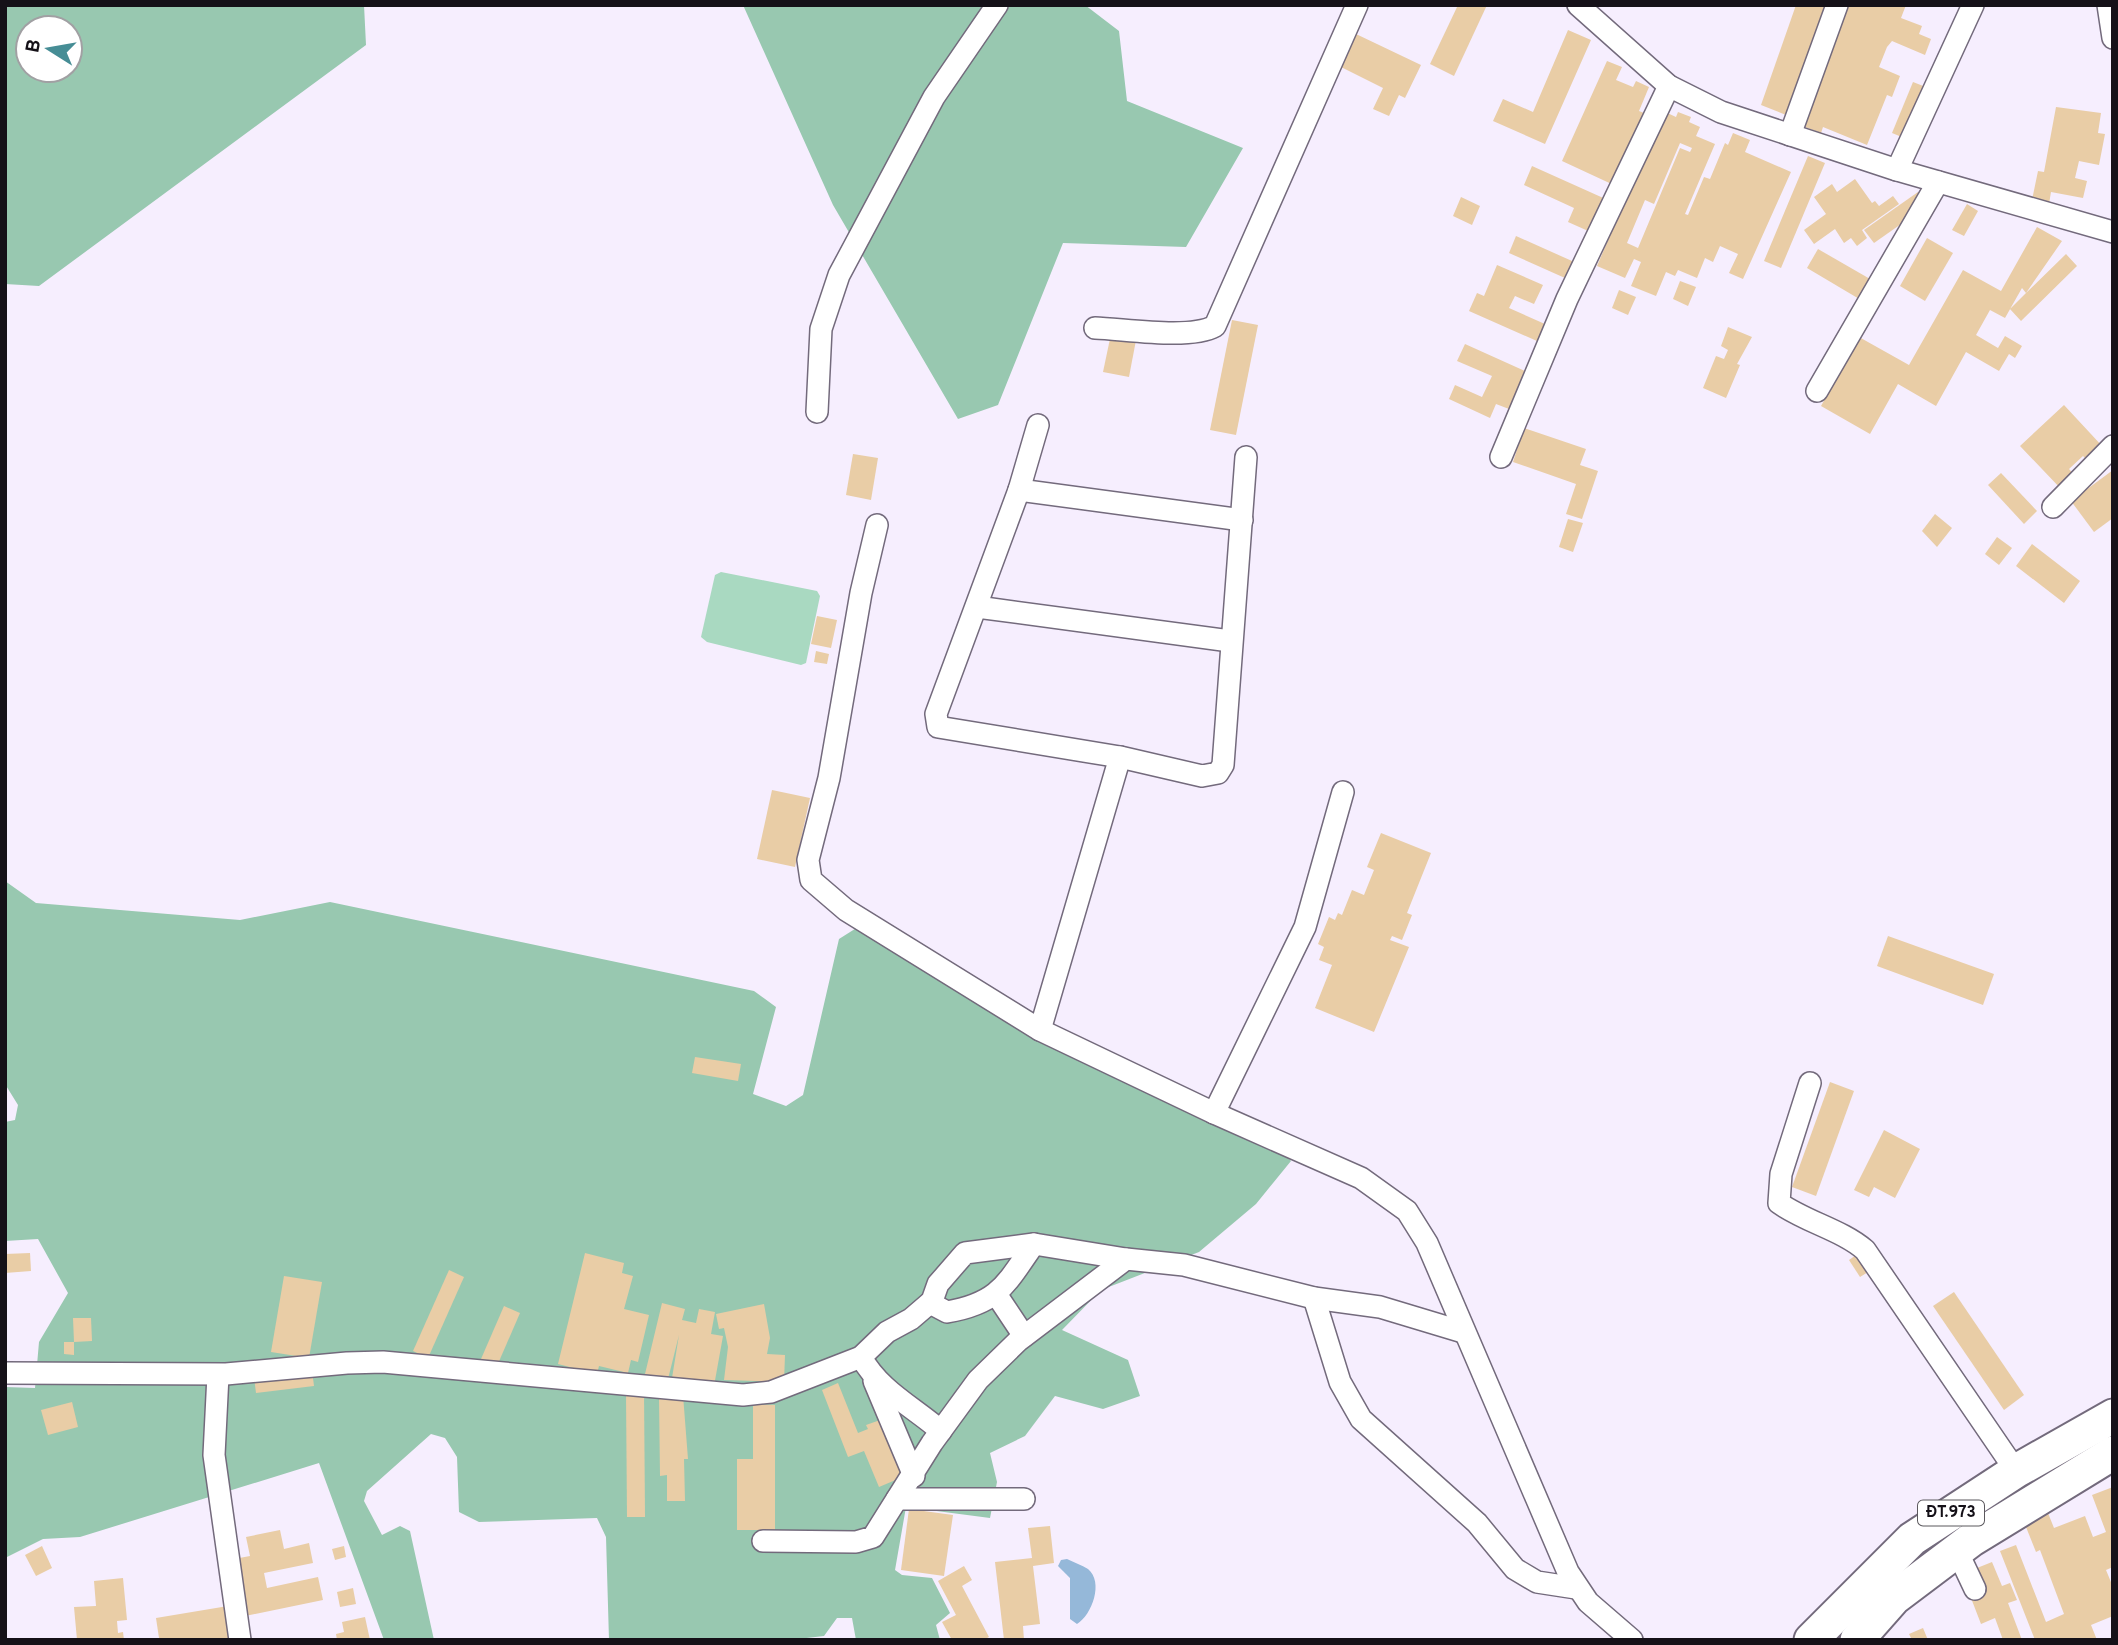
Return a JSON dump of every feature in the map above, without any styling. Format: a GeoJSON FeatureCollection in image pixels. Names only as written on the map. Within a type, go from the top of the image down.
{"type":"FeatureCollection","features":[{"type":"Feature","properties":{"kind":"main road","name":"ĐT.973"},"geometry":{"type":"LineString","coordinates":[[1811,1640],[1912,1539],[2016,1471],[2113,1416]]}},
{"type":"Feature","properties":{"kind":"main road","name":"ĐT.973"},"geometry":{"type":"LineString","coordinates":[[1857,1640],[1894,1598],[1957,1551],[2052,1488],[2113,1453]]}},
{"type":"Feature","properties":{"kind":"street"},"geometry":{"type":"LineString","coordinates":[[817,412],[821,329],[839,275],[934,97],[997,5]]}},
{"type":"Feature","properties":{"kind":"street"},"geometry":{"type":"LineString","coordinates":[[1095,328],[1207,331],[1219,321],[1357,5]]}},
{"type":"Feature","properties":{"kind":"street"},"geometry":{"type":"LineString","coordinates":[[1578,5],[1669,86],[1721,112],[1897,170],[2113,232]]}},
{"type":"Feature","properties":{"kind":"street"},"geometry":{"type":"LineString","coordinates":[[1790,135],[1838,5]]}},
{"type":"Feature","properties":{"kind":"street"},"geometry":{"type":"LineString","coordinates":[[1897,170],[1973,5]]}},
{"type":"Feature","properties":{"kind":"street"},"geometry":{"type":"LineString","coordinates":[[2108,5],[2113,38]]}},
{"type":"Feature","properties":{"kind":"street"},"geometry":{"type":"LineString","coordinates":[[1501,457],[1567,299],[1669,86]]}},
{"type":"Feature","properties":{"kind":"street"},"geometry":{"type":"LineString","coordinates":[[1817,391],[1938,182]]}},
{"type":"Feature","properties":{"kind":"street"},"geometry":{"type":"LineString","coordinates":[[1038,425],[1019,491],[936,713],[938,727],[1120,757],[1202,776],[1218,773],[1225,749],[1230,641],[1246,457]]}},
{"type":"Feature","properties":{"kind":"street"},"geometry":{"type":"LineString","coordinates":[[2053,507],[2113,446]]}},
{"type":"Feature","properties":{"kind":"street"},"geometry":{"type":"LineString","coordinates":[[1019,491],[1242,520]]}},
{"type":"Feature","properties":{"kind":"street"},"geometry":{"type":"LineString","coordinates":[[877,525],[860,593],[829,778],[808,860],[811,880],[846,910],[1040,1030],[1214,1113],[1361,1178],[1407,1211],[1427,1243],[1463,1332],[1576,1588],[1632,1640]]}},
{"type":"Feature","properties":{"kind":"street"},"geometry":{"type":"LineString","coordinates":[[977,607],[1230,641]]}},
{"type":"Feature","properties":{"kind":"street"},"geometry":{"type":"LineString","coordinates":[[1040,1030],[1120,757]]}},
{"type":"Feature","properties":{"kind":"street"},"geometry":{"type":"LineString","coordinates":[[1214,1113],[1305,927],[1343,792]]}},
{"type":"Feature","properties":{"kind":"street"},"geometry":{"type":"LineString","coordinates":[[1810,1083],[1781,1174],[1779,1203],[1800,1218],[1852,1238],[1866,1250],[2016,1471]]}},
{"type":"Feature","properties":{"kind":"street"},"geometry":{"type":"LineString","coordinates":[[5,1373],[218,1375],[383,1363],[743,1395],[784,1388],[861,1357],[887,1332],[911,1319],[930,1303],[938,1284],[965,1253],[1034,1244],[1184,1265],[1314,1298],[1380,1307],[1463,1332]]}},
{"type":"Feature","properties":{"kind":"street"},"geometry":{"type":"LineString","coordinates":[[930,1303],[947,1312],[987,1302],[1006,1284],[1034,1244]]}},
{"type":"Feature","properties":{"kind":"street"},"geometry":{"type":"LineString","coordinates":[[763,1541],[856,1542],[873,1536],[941,1431],[978,1380],[1024,1336],[1126,1259]]}},
{"type":"Feature","properties":{"kind":"street"},"geometry":{"type":"LineString","coordinates":[[996,1294],[1024,1336]]}},
{"type":"Feature","properties":{"kind":"street"},"geometry":{"type":"LineString","coordinates":[[1314,1298],[1340,1382],[1361,1419],[1477,1524],[1514,1569],[1537,1583],[1576,1588]]}},
{"type":"Feature","properties":{"kind":"street"},"geometry":{"type":"LineString","coordinates":[[861,1357],[872,1376],[914,1476]]}},
{"type":"Feature","properties":{"kind":"street"},"geometry":{"type":"LineString","coordinates":[[218,1375],[215,1455],[240,1640]]}},
{"type":"Feature","properties":{"kind":"street"},"geometry":{"type":"LineString","coordinates":[[872,1376],[888,1393],[914,1408],[941,1431]]}},
{"type":"Feature","properties":{"kind":"street"},"geometry":{"type":"LineString","coordinates":[[897,1499],[1024,1499]]}},
{"type":"Feature","properties":{"kind":"street"},"geometry":{"type":"LineString","coordinates":[[1957,1551],[1975,1588]]}},
{"type":"Feature","properties":{"kind":"green space"},"geometry":{"type":"Polygon","coordinates":[[[5,5],[364,5],[366,45],[39,286],[5,284],[5,5]]]}},
{"type":"Feature","properties":{"kind":"green space"},"geometry":{"type":"Polygon","coordinates":[[[743,5],[1085,5],[1119,31],[1127,101],[1243,148],[1186,247],[1063,243],[998,405],[958,419],[833,205],[743,5]]]}},
{"type":"Feature","properties":{"kind":"green space"},"geometry":{"type":"Polygon","coordinates":[[[721,572],[817,591],[820,596],[806,663],[801,665],[707,642],[701,637],[715,575],[721,572]]]}},
{"type":"Feature","properties":{"kind":"green space"},"geometry":{"type":"Polygon","coordinates":[[[5,881],[36,903],[240,920],[330,902],[754,991],[776,1007],[753,1094],[786,1106],[803,1095],[839,939],[858,927],[1282,1150],[1291,1161],[1256,1204],[1199,1252],[1101,1290],[1062,1330],[1128,1360],[1140,1396],[1103,1409],[1055,1396],[1025,1436],[990,1453],[997,1482],[990,1518],[906,1507],[895,1570],[902,1575],[932,1578],[950,1613],[936,1625],[940,1640],[856,1640],[852,1618],[837,1618],[824,1636],[789,1640],[609,1640],[606,1537],[597,1518],[479,1522],[459,1512],[457,1457],[445,1438],[431,1434],[367,1491],[364,1501],[382,1535],[400,1526],[410,1531],[434,1640],[384,1640],[319,1463],[80,1537],[43,1539],[5,1558],[5,1387],[35,1388],[39,1342],[68,1293],[38,1239],[5,1241],[5,1122],[15,1120],[18,1105],[5,1084],[5,881]]]}},
{"type":"Feature","properties":{"kind":"water"},"geometry":{"type":"Polygon","coordinates":[[[1067,1559],[1088,1569],[1095,1582],[1096,1590],[1091,1606],[1077,1624],[1070,1619],[1070,1578],[1058,1566],[1061,1560],[1067,1559]]]}},
{"type":"Feature","properties":{"kind":"building"},"geometry":{"type":"Polygon","coordinates":[[[1458,5],[1487,5],[1454,76],[1430,64],[1458,5]]]}},
{"type":"Feature","properties":{"kind":"building"},"geometry":{"type":"Polygon","coordinates":[[[1796,5],[1835,5],[1786,115],[1761,105],[1796,5]]]}},
{"type":"Feature","properties":{"kind":"building"},"geometry":{"type":"Polygon","coordinates":[[[1844,5],[1906,5],[1901,18],[1922,26],[1919,34],[1931,39],[1925,55],[1892,41],[1887,47],[1879,67],[1900,76],[1892,97],[1887,95],[1867,145],[1823,127],[1821,133],[1797,124],[1844,5]]]}},
{"type":"Feature","properties":{"kind":"building"},"geometry":{"type":"Polygon","coordinates":[[[1568,30],[1591,40],[1545,144],[1493,121],[1503,99],[1533,112],[1568,30]]]}},
{"type":"Feature","properties":{"kind":"building"},"geometry":{"type":"Polygon","coordinates":[[[1356,34],[1421,65],[1405,98],[1399,95],[1389,116],[1373,109],[1383,88],[1341,67],[1356,34]]]}},
{"type":"Feature","properties":{"kind":"building"},"geometry":{"type":"Polygon","coordinates":[[[1607,61],[1622,67],[1616,80],[1633,87],[1636,81],[1649,87],[1639,111],[1644,113],[1621,165],[1618,187],[1562,161],[1607,61]]]}},
{"type":"Feature","properties":{"kind":"building"},"geometry":{"type":"Polygon","coordinates":[[[1913,82],[1931,89],[1909,140],[1892,133],[1913,82]]]}},
{"type":"Feature","properties":{"kind":"building"},"geometry":{"type":"Polygon","coordinates":[[[2056,107],[2101,113],[2098,133],[2105,134],[2099,165],[2079,161],[2075,178],[2087,181],[2083,198],[2051,192],[2049,204],[2032,200],[2038,171],[2044,172],[2056,107]]]}},
{"type":"Feature","properties":{"kind":"building"},"geometry":{"type":"Polygon","coordinates":[[[1663,111],[1676,117],[1678,112],[1691,117],[1689,122],[1700,127],[1696,136],[1715,144],[1685,214],[1688,215],[1704,177],[1710,179],[1725,143],[1728,145],[1733,133],[1750,140],[1745,152],[1791,172],[1743,279],[1729,273],[1738,254],[1720,246],[1713,262],[1705,258],[1697,278],[1678,270],[1675,276],[1666,272],[1656,296],[1631,286],[1641,262],[1634,259],[1625,278],[1597,266],[1663,111]],[[1680,143],[1654,204],[1645,200],[1627,243],[1638,248],[1680,148],[1690,152],[1692,148],[1680,143]]]}},
{"type":"Feature","properties":{"kind":"building"},"geometry":{"type":"Polygon","coordinates":[[[1808,156],[1825,163],[1781,268],[1764,261],[1808,156]]]}},
{"type":"Feature","properties":{"kind":"building"},"geometry":{"type":"Polygon","coordinates":[[[1532,166],[1610,201],[1595,234],[1568,222],[1574,208],[1524,185],[1532,166]]]}},
{"type":"Feature","properties":{"kind":"building"},"geometry":{"type":"Polygon","coordinates":[[[1855,179],[1872,203],[1875,201],[1879,206],[1893,196],[1899,204],[1862,230],[1867,238],[1857,246],[1851,238],[1844,243],[1835,229],[1814,244],[1804,230],[1826,214],[1814,197],[1832,184],[1837,192],[1855,179]]]}},
{"type":"Feature","properties":{"kind":"building"},"geometry":{"type":"Polygon","coordinates":[[[1918,192],[1925,202],[1921,210],[1874,243],[1864,230],[1918,192]]]}},
{"type":"Feature","properties":{"kind":"building"},"geometry":{"type":"Polygon","coordinates":[[[1461,197],[1480,206],[1472,225],[1453,216],[1461,197]]]}},
{"type":"Feature","properties":{"kind":"building"},"geometry":{"type":"Polygon","coordinates":[[[1967,204],[1978,211],[1964,236],[1952,230],[1967,204]]]}},
{"type":"Feature","properties":{"kind":"building"},"geometry":{"type":"Polygon","coordinates":[[[2037,227],[2062,241],[2026,293],[2022,288],[2005,318],[1990,310],[1976,335],[1998,348],[2005,336],[2022,346],[2015,358],[2009,354],[1999,371],[1966,352],[1936,406],[1898,384],[1870,434],[1821,406],[1859,337],[1909,365],[1963,270],[2001,291],[2037,227]]]}},
{"type":"Feature","properties":{"kind":"building"},"geometry":{"type":"Polygon","coordinates":[[[1516,236],[1581,265],[1574,282],[1509,253],[1516,236]]]}},
{"type":"Feature","properties":{"kind":"building"},"geometry":{"type":"Polygon","coordinates":[[[1927,238],[1953,253],[1925,301],[1900,286],[1927,238]]]}},
{"type":"Feature","properties":{"kind":"building"},"geometry":{"type":"Polygon","coordinates":[[[1818,249],[1877,283],[1866,303],[1807,268],[1818,249]]]}},
{"type":"Feature","properties":{"kind":"building"},"geometry":{"type":"Polygon","coordinates":[[[2066,254],[2077,266],[2021,321],[2010,309],[2066,254]]]}},
{"type":"Feature","properties":{"kind":"building"},"geometry":{"type":"Polygon","coordinates":[[[1497,265],[1543,285],[1534,304],[1515,296],[1509,308],[1554,328],[1546,345],[1469,311],[1477,293],[1484,296],[1497,265]]]}},
{"type":"Feature","properties":{"kind":"building"},"geometry":{"type":"Polygon","coordinates":[[[1680,281],[1696,287],[1688,306],[1673,299],[1680,281]]]}},
{"type":"Feature","properties":{"kind":"building"},"geometry":{"type":"Polygon","coordinates":[[[1619,290],[1636,297],[1628,315],[1612,308],[1619,290]]]}},
{"type":"Feature","properties":{"kind":"building"},"geometry":{"type":"Polygon","coordinates":[[[1232,320],[1258,325],[1236,435],[1210,430],[1232,320]]]}},
{"type":"Feature","properties":{"kind":"building"},"geometry":{"type":"Polygon","coordinates":[[[1728,327],[1752,337],[1737,364],[1740,365],[1726,398],[1703,388],[1716,356],[1724,359],[1728,350],[1721,346],[1728,327]]]}},
{"type":"Feature","properties":{"kind":"building"},"geometry":{"type":"Polygon","coordinates":[[[1111,334],[1136,340],[1129,377],[1103,372],[1111,334]]]}},
{"type":"Feature","properties":{"kind":"building"},"geometry":{"type":"Polygon","coordinates":[[[1465,344],[1534,375],[1519,389],[1509,409],[1496,404],[1490,418],[1449,399],[1455,385],[1482,397],[1492,376],[1457,361],[1465,344]]]}},
{"type":"Feature","properties":{"kind":"building"},"geometry":{"type":"Polygon","coordinates":[[[2064,405],[2103,447],[2088,461],[2083,456],[2069,469],[2076,477],[2062,490],[2020,446],[2064,405]]]}},
{"type":"Feature","properties":{"kind":"building"},"geometry":{"type":"Polygon","coordinates":[[[1524,428],[1586,449],[1580,465],[1598,471],[1582,519],[1566,514],[1576,484],[1513,462],[1524,428]]]}},
{"type":"Feature","properties":{"kind":"building"},"geometry":{"type":"Polygon","coordinates":[[[853,454],[878,458],[871,500],[846,495],[853,454]]]}},
{"type":"Feature","properties":{"kind":"building"},"geometry":{"type":"Polygon","coordinates":[[[2113,470],[2113,518],[2094,532],[2071,501],[2113,470]]]}},
{"type":"Feature","properties":{"kind":"building"},"geometry":{"type":"Polygon","coordinates":[[[2001,473],[2037,511],[2024,524],[1988,485],[2001,473]]]}},
{"type":"Feature","properties":{"kind":"building"},"geometry":{"type":"Polygon","coordinates":[[[1935,514],[1952,528],[1937,547],[1922,531],[1935,514]]]}},
{"type":"Feature","properties":{"kind":"building"},"geometry":{"type":"Polygon","coordinates":[[[1568,519],[1583,523],[1573,552],[1559,547],[1568,519]]]}},
{"type":"Feature","properties":{"kind":"building"},"geometry":{"type":"Polygon","coordinates":[[[1997,537],[2012,548],[1999,565],[1985,554],[1997,537]]]}},
{"type":"Feature","properties":{"kind":"building"},"geometry":{"type":"Polygon","coordinates":[[[2032,544],[2080,581],[2064,603],[2016,566],[2032,544]]]}},
{"type":"Feature","properties":{"kind":"building"},"geometry":{"type":"Polygon","coordinates":[[[817,616],[837,620],[831,648],[811,644],[817,616]]]}},
{"type":"Feature","properties":{"kind":"building"},"geometry":{"type":"Polygon","coordinates":[[[816,651],[829,654],[827,664],[814,662],[816,651]]]}},
{"type":"Feature","properties":{"kind":"building"},"geometry":{"type":"Polygon","coordinates":[[[772,790],[810,798],[795,867],[757,859],[772,790]]]}},
{"type":"Feature","properties":{"kind":"building"},"geometry":{"type":"Polygon","coordinates":[[[1381,833],[1431,853],[1407,913],[1412,915],[1402,940],[1392,936],[1390,940],[1409,947],[1374,1032],[1315,1008],[1332,965],[1319,960],[1324,947],[1318,944],[1329,917],[1335,920],[1338,913],[1342,915],[1352,890],[1364,895],[1374,870],[1367,867],[1381,833]]]}},
{"type":"Feature","properties":{"kind":"building"},"geometry":{"type":"Polygon","coordinates":[[[1888,936],[1994,974],[1983,1005],[1877,966],[1888,936]]]}},
{"type":"Feature","properties":{"kind":"building"},"geometry":{"type":"Polygon","coordinates":[[[695,1057],[741,1064],[738,1081],[692,1073],[695,1057]]]}},
{"type":"Feature","properties":{"kind":"building"},"geometry":{"type":"Polygon","coordinates":[[[1830,1082],[1854,1091],[1816,1196],[1792,1187],[1830,1082]]]}},
{"type":"Feature","properties":{"kind":"building"},"geometry":{"type":"Polygon","coordinates":[[[1884,1130],[1920,1149],[1895,1198],[1874,1187],[1869,1197],[1854,1190],[1884,1130]]]}},
{"type":"Feature","properties":{"kind":"building"},"geometry":{"type":"Polygon","coordinates":[[[1862,1251],[1873,1269],[1860,1277],[1849,1260],[1862,1251]]]}},
{"type":"Feature","properties":{"kind":"building"},"geometry":{"type":"Polygon","coordinates":[[[30,1253],[31,1271],[5,1273],[5,1254],[30,1253]]]}},
{"type":"Feature","properties":{"kind":"building"},"geometry":{"type":"Polygon","coordinates":[[[585,1253],[624,1263],[622,1273],[633,1276],[624,1309],[649,1315],[638,1362],[631,1360],[628,1373],[599,1366],[597,1374],[558,1364],[585,1253]]]}},
{"type":"Feature","properties":{"kind":"building"},"geometry":{"type":"Polygon","coordinates":[[[449,1270],[464,1277],[428,1358],[413,1351],[449,1270]]]}},
{"type":"Feature","properties":{"kind":"building"},"geometry":{"type":"Polygon","coordinates":[[[284,1276],[322,1282],[309,1358],[271,1352],[284,1276]]]}},
{"type":"Feature","properties":{"kind":"building"},"geometry":{"type":"Polygon","coordinates":[[[1954,1292],[2024,1395],[2004,1410],[1933,1306],[1954,1292]]]}},
{"type":"Feature","properties":{"kind":"building"},"geometry":{"type":"Polygon","coordinates":[[[662,1303],[685,1309],[682,1320],[696,1323],[699,1309],[715,1312],[711,1334],[723,1336],[714,1386],[672,1378],[679,1335],[668,1379],[645,1374],[662,1303]]]}},
{"type":"Feature","properties":{"kind":"building"},"geometry":{"type":"Polygon","coordinates":[[[764,1304],[770,1338],[767,1354],[785,1355],[784,1382],[724,1380],[728,1347],[724,1328],[719,1329],[716,1314],[764,1304]]]}},
{"type":"Feature","properties":{"kind":"building"},"geometry":{"type":"Polygon","coordinates":[[[504,1306],[520,1313],[497,1366],[481,1359],[504,1306]]]}},
{"type":"Feature","properties":{"kind":"building"},"geometry":{"type":"Polygon","coordinates":[[[73,1318],[91,1318],[92,1341],[74,1342],[73,1318]]]}},
{"type":"Feature","properties":{"kind":"building"},"geometry":{"type":"Polygon","coordinates":[[[64,1342],[74,1342],[74,1355],[64,1354],[64,1342]]]}},
{"type":"Feature","properties":{"kind":"building"},"geometry":{"type":"Polygon","coordinates":[[[312,1370],[314,1386],[256,1393],[254,1377],[312,1370]]]}},
{"type":"Feature","properties":{"kind":"building"},"geometry":{"type":"Polygon","coordinates":[[[838,1383],[858,1433],[868,1429],[866,1425],[883,1419],[905,1476],[879,1487],[864,1451],[848,1457],[822,1390],[838,1383]]]}},
{"type":"Feature","properties":{"kind":"building"},"geometry":{"type":"Polygon","coordinates":[[[626,1393],[644,1393],[645,1517],[627,1517],[626,1393]]]}},
{"type":"Feature","properties":{"kind":"building"},"geometry":{"type":"Polygon","coordinates":[[[683,1395],[688,1459],[684,1459],[685,1501],[667,1501],[667,1475],[660,1476],[659,1396],[683,1395]]]}},
{"type":"Feature","properties":{"kind":"building"},"geometry":{"type":"Polygon","coordinates":[[[72,1402],[78,1427],[48,1435],[41,1410],[72,1402]]]}},
{"type":"Feature","properties":{"kind":"building"},"geometry":{"type":"Polygon","coordinates":[[[753,1404],[775,1405],[775,1530],[737,1530],[737,1459],[753,1459],[753,1404]]]}},
{"type":"Feature","properties":{"kind":"building"},"geometry":{"type":"Polygon","coordinates":[[[2113,1487],[2113,1567],[2106,1570],[2113,1587],[2113,1616],[2091,1625],[2097,1640],[2035,1640],[2000,1551],[2016,1545],[2046,1622],[2064,1614],[2040,1550],[2036,1552],[2024,1522],[2048,1513],[2054,1528],[2085,1516],[2093,1537],[2106,1532],[2092,1495],[2113,1487]]]}},
{"type":"Feature","properties":{"kind":"building"},"geometry":{"type":"Polygon","coordinates":[[[909,1509],[953,1515],[944,1576],[901,1570],[909,1509]]]}},
{"type":"Feature","properties":{"kind":"building"},"geometry":{"type":"Polygon","coordinates":[[[1050,1526],[1054,1563],[1033,1566],[1040,1624],[1023,1626],[1024,1640],[1004,1640],[995,1562],[1032,1558],[1028,1528],[1050,1526]]]}},
{"type":"Feature","properties":{"kind":"building"},"geometry":{"type":"Polygon","coordinates":[[[280,1530],[284,1549],[309,1543],[313,1563],[264,1573],[267,1588],[318,1577],[323,1600],[245,1616],[234,1559],[250,1556],[246,1537],[280,1530]]]}},
{"type":"Feature","properties":{"kind":"building"},"geometry":{"type":"Polygon","coordinates":[[[42,1546],[52,1568],[36,1576],[25,1555],[42,1546]]]}},
{"type":"Feature","properties":{"kind":"building"},"geometry":{"type":"Polygon","coordinates":[[[344,1546],[346,1557],[335,1560],[332,1549],[344,1546]]]}},
{"type":"Feature","properties":{"kind":"building"},"geometry":{"type":"Polygon","coordinates":[[[1992,1562],[2002,1586],[2010,1583],[2017,1600],[2008,1603],[2022,1640],[2003,1640],[1995,1618],[1981,1624],[1971,1598],[1972,1570],[1992,1562]]]}},
{"type":"Feature","properties":{"kind":"building"},"geometry":{"type":"Polygon","coordinates":[[[964,1566],[972,1580],[962,1586],[989,1637],[983,1640],[952,1640],[942,1622],[956,1615],[938,1581],[964,1566]]]}},
{"type":"Feature","properties":{"kind":"building"},"geometry":{"type":"Polygon","coordinates":[[[123,1578],[127,1620],[117,1621],[118,1633],[123,1632],[124,1640],[77,1640],[74,1607],[96,1606],[94,1581],[123,1578]]]}},
{"type":"Feature","properties":{"kind":"building"},"geometry":{"type":"Polygon","coordinates":[[[353,1588],[356,1604],[340,1607],[337,1592],[353,1588]]]}},
{"type":"Feature","properties":{"kind":"building"},"geometry":{"type":"Polygon","coordinates":[[[228,1606],[234,1640],[159,1638],[156,1618],[228,1606]]]}},
{"type":"Feature","properties":{"kind":"building"},"geometry":{"type":"Polygon","coordinates":[[[365,1617],[370,1640],[337,1640],[336,1634],[344,1632],[342,1622],[365,1617]]]}},
{"type":"Feature","properties":{"kind":"building"},"geometry":{"type":"Polygon","coordinates":[[[1923,1628],[1928,1640],[1912,1640],[1909,1634],[1923,1628]]]}}]}
